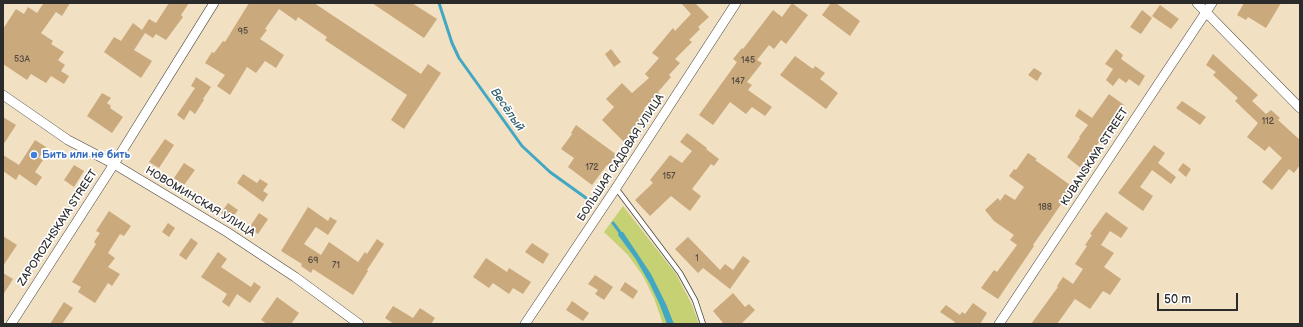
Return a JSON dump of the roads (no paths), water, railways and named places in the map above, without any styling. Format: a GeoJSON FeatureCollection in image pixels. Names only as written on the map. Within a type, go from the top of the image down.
{"type":"FeatureCollection","features":[{"type":"Feature","properties":{"kind":"street","name":"ZAPOROZHSKAYA STREET"},"geometry":{"type":"LineString","coordinates":[[11,324],[114,164],[214,3]]}},
{"type":"Feature","properties":{"kind":"street","name":"БОЛЬШАЯ САДОВАЯ УЛИЦА"},"geometry":{"type":"LineString","coordinates":[[525,324],[616,188],[736,3]]}},
{"type":"Feature","properties":{"kind":"street"},"geometry":{"type":"LineString","coordinates":[[1197,3],[1300,108]]}},
{"type":"Feature","properties":{"kind":"street","name":"KUBANSKAYA STREET"},"geometry":{"type":"LineString","coordinates":[[999,324],[1212,3]]}},
{"type":"Feature","properties":{"kind":"street","name":"НОВОМИНСКАЯ УЛИЦА"},"geometry":{"type":"LineString","coordinates":[[3,96],[68,140],[114,164],[227,232],[295,276],[358,324]]}},
{"type":"Feature","properties":{"kind":"lane"},"geometry":{"type":"LineString","coordinates":[[616,188],[680,273],[695,300],[703,324]]}},
{"type":"Feature","properties":{"kind":"water"},"geometry":{"type":"Polygon","coordinates":[[[619,232],[623,232],[651,274],[674,324],[667,324],[650,284],[635,258],[618,235],[619,232]]]}},
{"type":"Feature","properties":{"kind":"waterway","name":"Весёлый"},"geometry":{"type":"LineString","coordinates":[[439,3],[452,43],[459,58],[522,146],[550,172],[593,203]]}},
{"type":"Feature","properties":{"kind":"waterway","name":"Весёлый"},"geometry":{"type":"LineString","coordinates":[[613,223],[622,235]]}},
{"type":"Feature","properties":{"kind":"place","name":"Бить или не бить"},"geometry":{"type":"Point","coordinates":[34,155]}}]}
